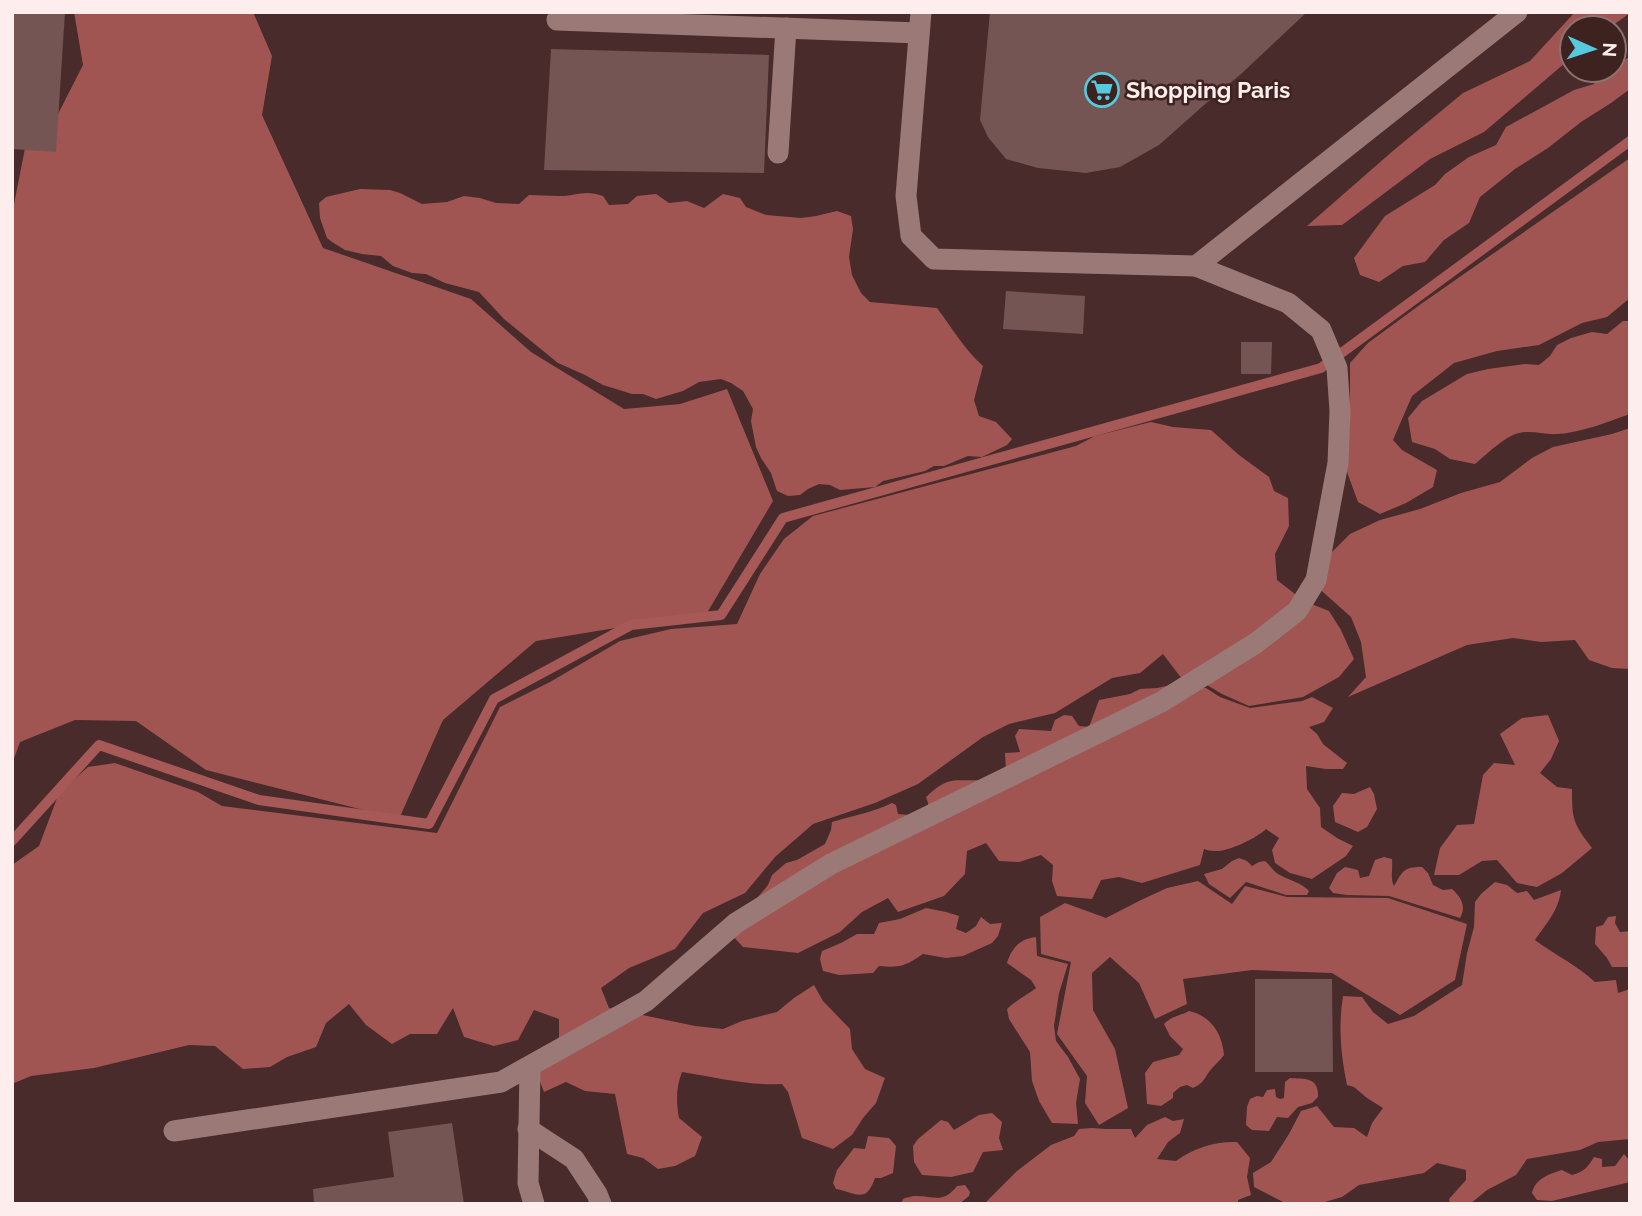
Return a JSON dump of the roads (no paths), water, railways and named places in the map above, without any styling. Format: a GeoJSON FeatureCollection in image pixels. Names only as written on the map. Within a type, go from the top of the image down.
{"type":"FeatureCollection","features":[{"type":"Feature","properties":{"kind":"lane"},"geometry":{"type":"LineString","coordinates":[[1196,266],[1517,12]]}},
{"type":"Feature","properties":{"kind":"lane"},"geometry":{"type":"LineString","coordinates":[[174,1131],[501,1082],[646,1001],[736,923],[831,864],[1161,702],[1256,643],[1297,611],[1316,580],[1338,463],[1340,411],[1337,368],[1321,330],[1288,303],[1196,266],[934,259],[911,236],[906,196],[920,23],[786,28],[557,20]]}},
{"type":"Feature","properties":{"kind":"lane"},"geometry":{"type":"LineString","coordinates":[[778,153],[786,28]]}},
{"type":"Feature","properties":{"kind":"lane"},"geometry":{"type":"LineString","coordinates":[[530,1067],[528,1183],[534,1204]]}},
{"type":"Feature","properties":{"kind":"lane"},"geometry":{"type":"LineString","coordinates":[[528,1129],[574,1159],[601,1204]]}},
{"type":"Feature","properties":{"kind":"waterway"},"geometry":{"type":"LineString","coordinates":[[12,841],[99,745],[259,800],[429,824],[494,699],[631,625],[721,615],[783,518],[1321,368],[1630,141]]}},
{"type":"Feature","properties":{"kind":"place","name":"Shopping Paris"},"geometry":{"type":"Point","coordinates":[1102,90]}}]}
